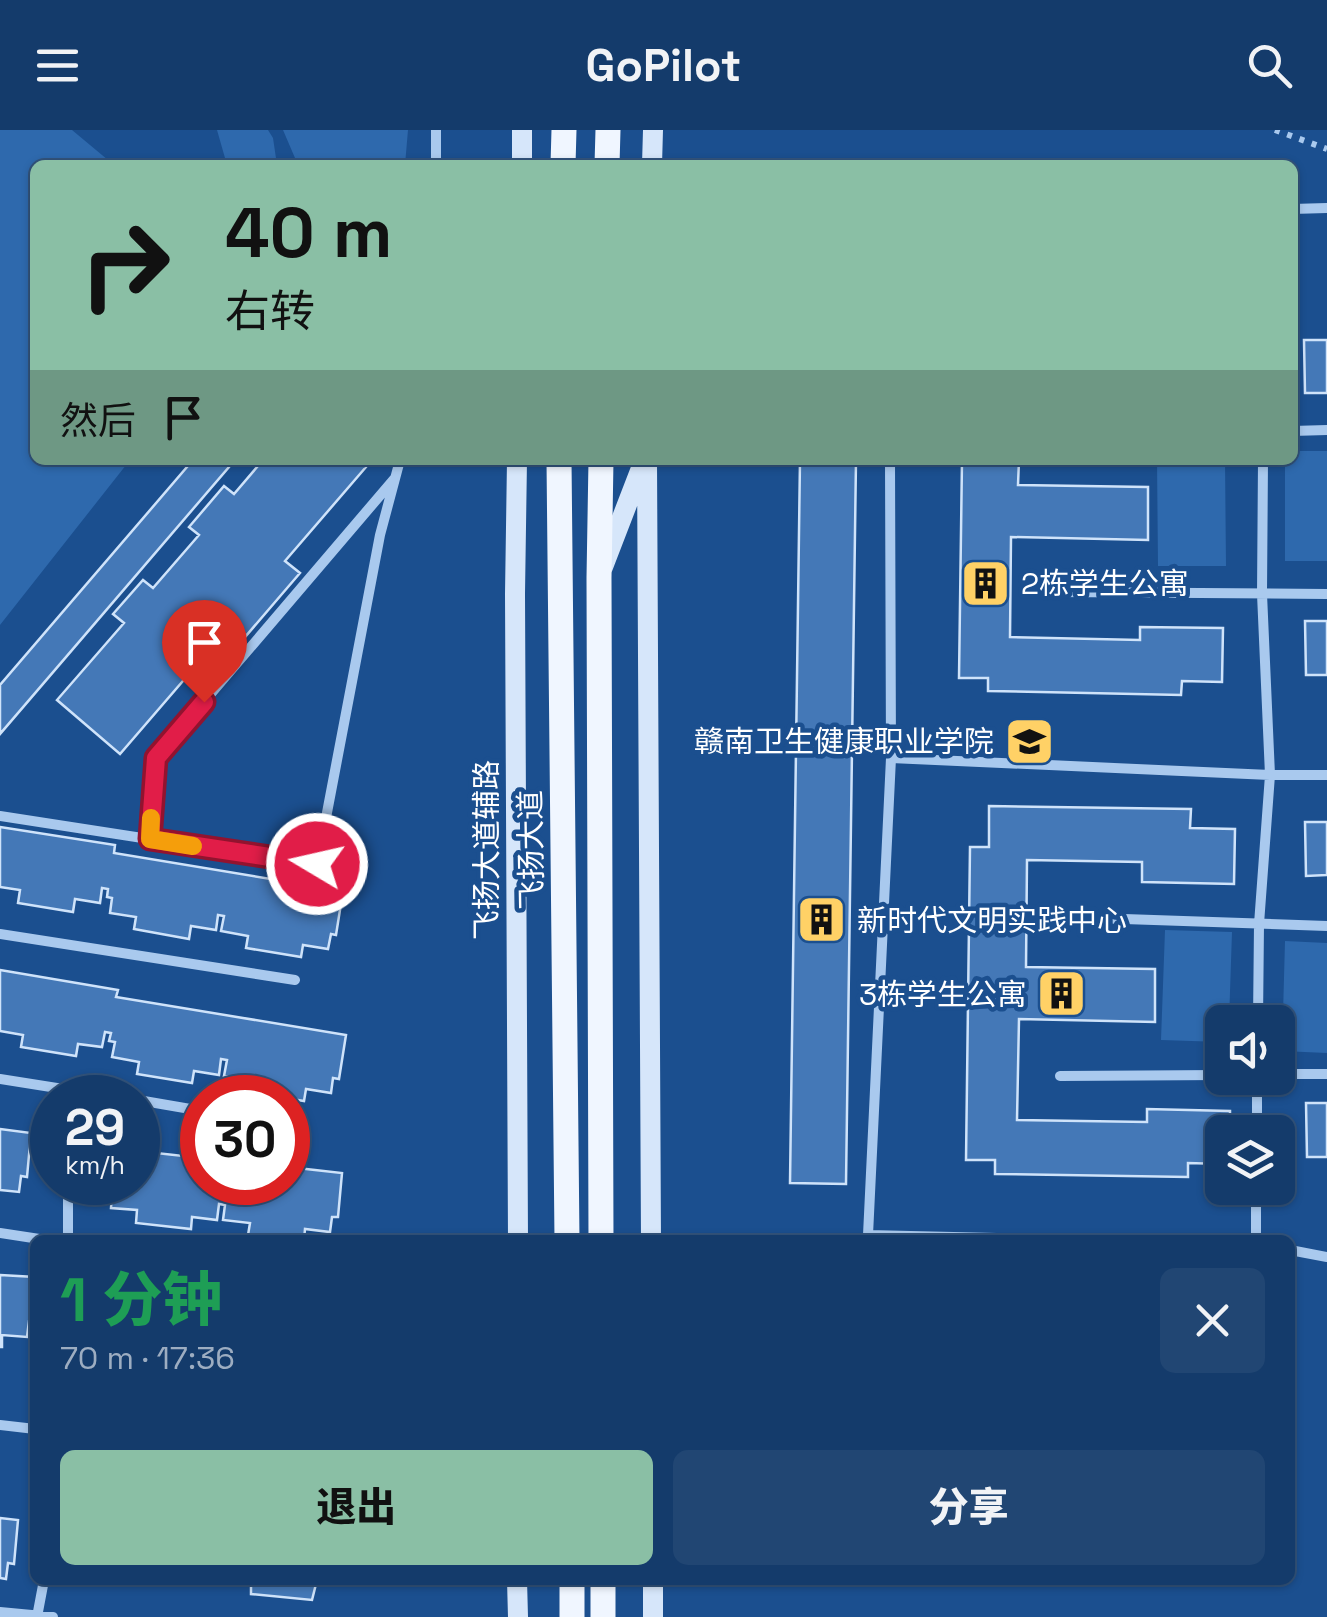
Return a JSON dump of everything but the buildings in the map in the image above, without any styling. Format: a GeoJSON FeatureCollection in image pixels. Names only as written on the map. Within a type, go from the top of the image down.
{"type":"FeatureCollection","features":[{"type":"Feature","properties":{"kind":"main road"},"geometry":{"type":"LineString","coordinates":[[563,160],[564,130]]}},
{"type":"Feature","properties":{"kind":"main road"},"geometry":{"type":"LineString","coordinates":[[607,160],[608,130]]}},
{"type":"Feature","properties":{"kind":"main road","name":"飞扬大道"},"geometry":{"type":"LineString","coordinates":[[559,465],[566,1235]]}},
{"type":"Feature","properties":{"kind":"main road"},"geometry":{"type":"LineString","coordinates":[[601,465],[602,1235]]}},
{"type":"Feature","properties":{"kind":"main road"},"geometry":{"type":"LineString","coordinates":[[572,1585],[572,1617]]}},
{"type":"Feature","properties":{"kind":"main road"},"geometry":{"type":"LineString","coordinates":[[603,1585],[603,1617]]}},
{"type":"Feature","properties":{"kind":"street"},"geometry":{"type":"LineString","coordinates":[[436,130],[436,160]]}},
{"type":"Feature","properties":{"kind":"street"},"geometry":{"type":"LineString","coordinates":[[522,130],[522,160]]}},
{"type":"Feature","properties":{"kind":"street"},"geometry":{"type":"LineString","coordinates":[[652,160],[653,130]]}},
{"type":"Feature","properties":{"kind":"street"},"geometry":{"type":"LineString","coordinates":[[1298,209],[1327,208]]}},
{"type":"Feature","properties":{"kind":"street"},"geometry":{"type":"LineString","coordinates":[[1298,431],[1327,430]]}},
{"type":"Feature","properties":{"kind":"street"},"geometry":{"type":"LineString","coordinates":[[0,816],[317,864],[380,535],[399,465]]}},
{"type":"Feature","properties":{"kind":"street","name":"飞扬大道辅路"},"geometry":{"type":"LineString","coordinates":[[517,465],[518,1235]]}},
{"type":"Feature","properties":{"kind":"street"},"geometry":{"type":"LineString","coordinates":[[599,578],[644,465]]}},
{"type":"Feature","properties":{"kind":"street"},"geometry":{"type":"LineString","coordinates":[[646,465],[651,1235]]}},
{"type":"Feature","properties":{"kind":"street"},"geometry":{"type":"LineString","coordinates":[[890,465],[891,758],[868,1234],[904,1235]]}},
{"type":"Feature","properties":{"kind":"street"},"geometry":{"type":"LineString","coordinates":[[1258,1005],[1259,924],[1270,775],[1262,594],[1263,465]]}},
{"type":"Feature","properties":{"kind":"street"},"geometry":{"type":"LineString","coordinates":[[150,839],[156,758],[398,474]]}},
{"type":"Feature","properties":{"kind":"street"},"geometry":{"type":"LineString","coordinates":[[1055,592],[1327,594]]}},
{"type":"Feature","properties":{"kind":"street"},"geometry":{"type":"LineString","coordinates":[[891,758],[1327,775]]}},
{"type":"Feature","properties":{"kind":"street"},"geometry":{"type":"LineString","coordinates":[[1065,917],[1327,926]]}},
{"type":"Feature","properties":{"kind":"street"},"geometry":{"type":"LineString","coordinates":[[0,934],[295,980]]}},
{"type":"Feature","properties":{"kind":"street"},"geometry":{"type":"LineString","coordinates":[[1060,1076],[1205,1074]]}},
{"type":"Feature","properties":{"kind":"street"},"geometry":{"type":"LineString","coordinates":[[1295,1074],[1327,1074]]}},
{"type":"Feature","properties":{"kind":"street"},"geometry":{"type":"LineString","coordinates":[[0,1079],[30,1085]]}},
{"type":"Feature","properties":{"kind":"street"},"geometry":{"type":"LineString","coordinates":[[68,1205],[68,1235]]}},
{"type":"Feature","properties":{"kind":"street"},"geometry":{"type":"LineString","coordinates":[[1256,1205],[1256,1235]]}},
{"type":"Feature","properties":{"kind":"street"},"geometry":{"type":"LineString","coordinates":[[0,1234],[30,1238]]}},
{"type":"Feature","properties":{"kind":"street"},"geometry":{"type":"LineString","coordinates":[[1295,1251],[1327,1257]]}},
{"type":"Feature","properties":{"kind":"street"},"geometry":{"type":"LineString","coordinates":[[0,1425],[30,1428]]}},
{"type":"Feature","properties":{"kind":"street"},"geometry":{"type":"LineString","coordinates":[[37,1616],[43,1585]]}},
{"type":"Feature","properties":{"kind":"street"},"geometry":{"type":"LineString","coordinates":[[516,1585],[518,1617]]}},
{"type":"Feature","properties":{"kind":"street"},"geometry":{"type":"LineString","coordinates":[[653,1585],[653,1617]]}},
{"type":"Feature","properties":{"kind":"street"},"geometry":{"type":"LineString","coordinates":[[0,1612],[53,1617]]}},
{"type":"Feature","properties":{"kind":"path"},"geometry":{"type":"LineString","coordinates":[[1275,130],[1327,148]]}},
{"type":"Feature","properties":{"kind":"shaded area"},"geometry":{"type":"Polygon","coordinates":[[[0,130],[72,130],[108,160],[30,160],[30,465],[126,465],[0,625],[0,130]]]}},
{"type":"Feature","properties":{"kind":"shaded area"},"geometry":{"type":"Polygon","coordinates":[[[217,130],[268,130],[273,138],[276,160],[226,160],[217,130]]]}},
{"type":"Feature","properties":{"kind":"shaded area"},"geometry":{"type":"Polygon","coordinates":[[[283,130],[408,130],[405,160],[296,160],[283,130]]]}},
{"type":"Feature","properties":{"kind":"shaded area"},"geometry":{"type":"Polygon","coordinates":[[[1298,451],[1327,451],[1327,561],[1285,561],[1285,465],[1298,465],[1298,451]]]}},
{"type":"Feature","properties":{"kind":"shaded area"},"geometry":{"type":"Polygon","coordinates":[[[1157,465],[1225,465],[1226,566],[1158,566],[1157,465]]]}},
{"type":"Feature","properties":{"kind":"shaded area"},"geometry":{"type":"Polygon","coordinates":[[[1165,930],[1232,932],[1230,1005],[1205,1005],[1205,1041],[1161,1040],[1165,930]]]}},
{"type":"Feature","properties":{"kind":"shaded area"},"geometry":{"type":"Polygon","coordinates":[[[1285,941],[1327,943],[1327,1053],[1295,1052],[1295,1005],[1283,1005],[1285,941]]]}},
{"type":"Feature","properties":{"kind":"slow traffic"},"geometry":{"type":"LineString","coordinates":[[151,818],[150,839],[193,846]]}},
{"type":"Feature","properties":{"kind":"place","name":"2栋学生公寓"},"geometry":{"type":"Point","coordinates":[986,583]}},
{"type":"Feature","properties":{"kind":"place","name":"赣南卫生健康职业学院"},"geometry":{"type":"Point","coordinates":[1029,741]}},
{"type":"Feature","properties":{"kind":"place","name":"新时代文明实践中心"},"geometry":{"type":"Point","coordinates":[822,920]}},
{"type":"Feature","properties":{"kind":"place","name":"3栋学生公寓"},"geometry":{"type":"Point","coordinates":[1062,994]}},
{"type":"Feature","properties":{"kind":"route"},"geometry":{"type":"LineString","coordinates":[[204,702],[156,758],[150,839],[317,864]]}}]}
